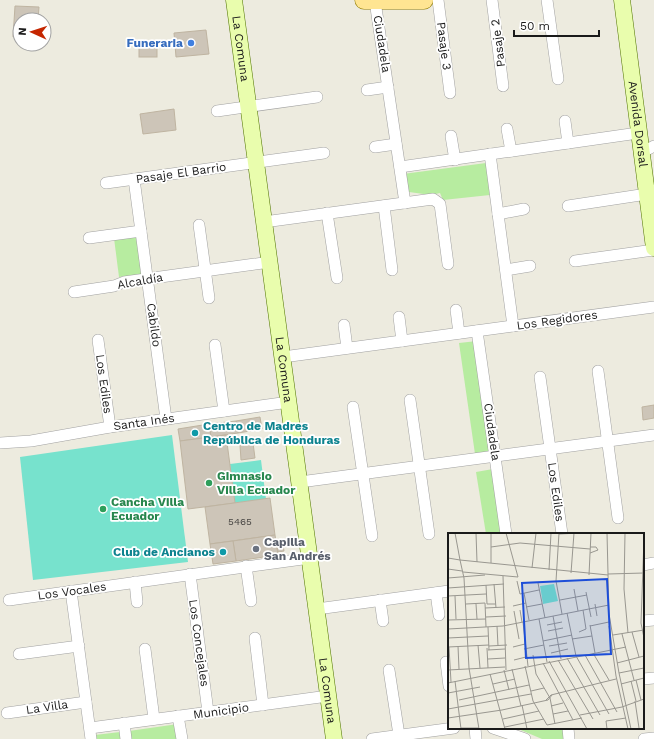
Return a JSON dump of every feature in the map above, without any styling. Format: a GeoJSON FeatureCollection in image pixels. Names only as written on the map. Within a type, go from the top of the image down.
{"type":"FeatureCollection","features":[{"type":"Feature","properties":{"kind":"main road"},"geometry":{"type":"LineString","coordinates":[[370,1],[424,0]]}},
{"type":"Feature","properties":{"kind":"street","name":"La Comuna"},"geometry":{"type":"LineString","coordinates":[[234,0],[334,739]]}},
{"type":"Feature","properties":{"kind":"street","name":"Pasaje 3"},"geometry":{"type":"LineString","coordinates":[[438,0],[450,93]]}},
{"type":"Feature","properties":{"kind":"street","name":"Pasaje 2"},"geometry":{"type":"LineString","coordinates":[[492,0],[503,86]]}},
{"type":"Feature","properties":{"kind":"street"},"geometry":{"type":"LineString","coordinates":[[547,0],[558,79]]}},
{"type":"Feature","properties":{"kind":"street","name":"Avenida Dorsal"},"geometry":{"type":"LineString","coordinates":[[622,0],[638,133],[647,150],[647,194],[654,249]]}},
{"type":"Feature","properties":{"kind":"street","name":"Ciudadela"},"geometry":{"type":"LineString","coordinates":[[370,1],[388,87],[405,203]]}},
{"type":"Feature","properties":{"kind":"street","name":"Ciudadela"},"geometry":{"type":"LineString","coordinates":[[367,90],[388,87]]}},
{"type":"Feature","properties":{"kind":"street"},"geometry":{"type":"LineString","coordinates":[[217,111],[317,97]]}},
{"type":"Feature","properties":{"kind":"street"},"geometry":{"type":"LineString","coordinates":[[565,121],[568,143]]}},
{"type":"Feature","properties":{"kind":"street"},"geometry":{"type":"LineString","coordinates":[[507,129],[511,152]]}},
{"type":"Feature","properties":{"kind":"street"},"geometry":{"type":"LineString","coordinates":[[400,168],[638,133]]}},
{"type":"Feature","properties":{"kind":"street"},"geometry":{"type":"LineString","coordinates":[[451,136],[455,160]]}},
{"type":"Feature","properties":{"kind":"street"},"geometry":{"type":"LineString","coordinates":[[375,147],[396,144]]}},
{"type":"Feature","properties":{"kind":"street","name":"Pasaje El Barrio"},"geometry":{"type":"LineString","coordinates":[[106,183],[324,154]]}},
{"type":"Feature","properties":{"kind":"street"},"geometry":{"type":"LineString","coordinates":[[490,154],[514,326]]}},
{"type":"Feature","properties":{"kind":"street","name":"Cabildo"},"geometry":{"type":"LineString","coordinates":[[134,179],[166,419]]}},
{"type":"Feature","properties":{"kind":"street"},"geometry":{"type":"LineString","coordinates":[[568,206],[647,194]]}},
{"type":"Feature","properties":{"kind":"street"},"geometry":{"type":"LineString","coordinates":[[264,222],[433,199],[440,204],[448,264]]}},
{"type":"Feature","properties":{"kind":"street"},"geometry":{"type":"LineString","coordinates":[[384,206],[392,270]]}},
{"type":"Feature","properties":{"kind":"street"},"geometry":{"type":"LineString","coordinates":[[498,214],[524,210]]}},
{"type":"Feature","properties":{"kind":"street"},"geometry":{"type":"LineString","coordinates":[[327,213],[337,278]]}},
{"type":"Feature","properties":{"kind":"street"},"geometry":{"type":"LineString","coordinates":[[199,225],[209,298]]}},
{"type":"Feature","properties":{"kind":"street"},"geometry":{"type":"LineString","coordinates":[[89,238],[141,232]]}},
{"type":"Feature","properties":{"kind":"street"},"geometry":{"type":"LineString","coordinates":[[575,261],[654,249]]}},
{"type":"Feature","properties":{"kind":"street","name":"Alcaldía"},"geometry":{"type":"LineString","coordinates":[[74,292],[148,279],[270,262]]}},
{"type":"Feature","properties":{"kind":"street"},"geometry":{"type":"LineString","coordinates":[[506,270],[530,266]]}},
{"type":"Feature","properties":{"kind":"street","name":"Los Regidores"},"geometry":{"type":"LineString","coordinates":[[283,357],[654,307]]}},
{"type":"Feature","properties":{"kind":"street"},"geometry":{"type":"LineString","coordinates":[[456,310],[459,333]]}},
{"type":"Feature","properties":{"kind":"street"},"geometry":{"type":"LineString","coordinates":[[399,317],[402,341]]}},
{"type":"Feature","properties":{"kind":"street"},"geometry":{"type":"LineString","coordinates":[[344,324],[347,348]]}},
{"type":"Feature","properties":{"kind":"street","name":"Ciudadela"},"geometry":{"type":"LineString","coordinates":[[477,331],[506,533]]}},
{"type":"Feature","properties":{"kind":"street","name":"Los Ediles"},"geometry":{"type":"LineString","coordinates":[[98,340],[110,427]]}},
{"type":"Feature","properties":{"kind":"street"},"geometry":{"type":"LineString","coordinates":[[214,345],[224,411]]}},
{"type":"Feature","properties":{"kind":"street"},"geometry":{"type":"LineString","coordinates":[[598,371],[618,518]]}},
{"type":"Feature","properties":{"kind":"street","name":"Los Ediles"},"geometry":{"type":"LineString","coordinates":[[540,377],[562,533]]}},
{"type":"Feature","properties":{"kind":"street"},"geometry":{"type":"LineString","coordinates":[[410,400],[429,534]]}},
{"type":"Feature","properties":{"kind":"street","name":"Santa Inés"},"geometry":{"type":"LineString","coordinates":[[0,443],[32,441],[110,427],[289,402]]}},
{"type":"Feature","properties":{"kind":"street"},"geometry":{"type":"LineString","coordinates":[[353,407],[372,536]]}},
{"type":"Feature","properties":{"kind":"street","name":"Los Ediles"},"geometry":{"type":"LineString","coordinates":[[300,482],[654,435]]}},
{"type":"Feature","properties":{"kind":"street","name":"Los Vocales"},"geometry":{"type":"LineString","coordinates":[[9,600],[310,558]]}},
{"type":"Feature","properties":{"kind":"street"},"geometry":{"type":"LineString","coordinates":[[644,565],[654,563]]}},
{"type":"Feature","properties":{"kind":"street"},"geometry":{"type":"LineString","coordinates":[[246,566],[251,601]]}},
{"type":"Feature","properties":{"kind":"street","name":"Los Concejales"},"geometry":{"type":"LineString","coordinates":[[190,574],[208,712]]}},
{"type":"Feature","properties":{"kind":"street"},"geometry":{"type":"LineString","coordinates":[[135,582],[138,602]]}},
{"type":"Feature","properties":{"kind":"street"},"geometry":{"type":"LineString","coordinates":[[71,591],[91,733]]}},
{"type":"Feature","properties":{"kind":"street"},"geometry":{"type":"LineString","coordinates":[[317,609],[448,591]]}},
{"type":"Feature","properties":{"kind":"street"},"geometry":{"type":"LineString","coordinates":[[436,593],[439,615]]}},
{"type":"Feature","properties":{"kind":"street"},"geometry":{"type":"LineString","coordinates":[[380,600],[382,621]]}},
{"type":"Feature","properties":{"kind":"street"},"geometry":{"type":"LineString","coordinates":[[644,621],[654,620]]}},
{"type":"Feature","properties":{"kind":"street","name":"Municipio"},"geometry":{"type":"LineString","coordinates":[[255,638],[264,705]]}},
{"type":"Feature","properties":{"kind":"street"},"geometry":{"type":"LineString","coordinates":[[20,654],[79,646]]}},
{"type":"Feature","properties":{"kind":"street"},"geometry":{"type":"LineString","coordinates":[[145,649],[154,719]]}},
{"type":"Feature","properties":{"kind":"street"},"geometry":{"type":"LineString","coordinates":[[446,662],[448,678]]}},
{"type":"Feature","properties":{"kind":"street"},"geometry":{"type":"LineString","coordinates":[[389,670],[399,735]]}},
{"type":"Feature","properties":{"kind":"street"},"geometry":{"type":"LineString","coordinates":[[644,679],[654,678]]}},
{"type":"Feature","properties":{"kind":"street","name":"Municipio"},"geometry":{"type":"LineString","coordinates":[[91,733],[124,724],[154,719],[328,696]]}},
{"type":"Feature","properties":{"kind":"street","name":"La Villa"},"geometry":{"type":"LineString","coordinates":[[8,713],[86,702]]}},
{"type":"Feature","properties":{"kind":"street","name":"Municipio"},"geometry":{"type":"LineString","coordinates":[[178,716],[182,739]]}},
{"type":"Feature","properties":{"kind":"street"},"geometry":{"type":"LineString","coordinates":[[124,724],[126,739]]}},
{"type":"Feature","properties":{"kind":"street"},"geometry":{"type":"LineString","coordinates":[[372,739],[448,729]]}},
{"type":"Feature","properties":{"kind":"street"},"geometry":{"type":"LineString","coordinates":[[475,729],[476,739]]}},
{"type":"Feature","properties":{"kind":"street"},"geometry":{"type":"LineString","coordinates":[[499,729],[512,731],[525,739]]}},
{"type":"Feature","properties":{"kind":"street"},"geometry":{"type":"LineString","coordinates":[[568,729],[570,739]]}},
{"type":"Feature","properties":{"kind":"street"},"geometry":{"type":"LineString","coordinates":[[646,739],[654,738]]}},
{"type":"Feature","properties":{"kind":"green space"},"geometry":{"type":"Polygon","coordinates":[[[486,163],[490,195],[443,200],[440,193],[431,195],[409,192],[403,174],[486,163]]]}},
{"type":"Feature","properties":{"kind":"green space"},"geometry":{"type":"Polygon","coordinates":[[[138,234],[143,274],[119,277],[114,238],[138,234]]]}},
{"type":"Feature","properties":{"kind":"green space"},"geometry":{"type":"Polygon","coordinates":[[[477,341],[491,452],[475,454],[459,343],[477,341]]]}},
{"type":"Feature","properties":{"kind":"green space"},"geometry":{"type":"Polygon","coordinates":[[[493,469],[503,533],[486,533],[476,472],[493,469]]]}},
{"type":"Feature","properties":{"kind":"green space"},"geometry":{"type":"Polygon","coordinates":[[[178,724],[180,739],[130,739],[129,731],[178,724]]]}},
{"type":"Feature","properties":{"kind":"green space"},"geometry":{"type":"Polygon","coordinates":[[[518,729],[565,729],[566,739],[542,739],[518,729]]]}},
{"type":"Feature","properties":{"kind":"green space"},"geometry":{"type":"Polygon","coordinates":[[[120,732],[121,739],[95,739],[95,735],[120,732]]]}},
{"type":"Feature","properties":{"kind":"shaded area","name":"Cancha Villa Ecuador"},"geometry":{"type":"Polygon","coordinates":[[[172,435],[188,562],[33,580],[20,457],[172,435]]]}},
{"type":"Feature","properties":{"kind":"shaded area"},"geometry":{"type":"Polygon","coordinates":[[[261,460],[266,499],[235,503],[230,464],[261,460]]]}},
{"type":"Feature","properties":{"kind":"building"},"geometry":{"type":"Polygon","coordinates":[[[15,6],[39,7],[39,12],[15,12],[15,6]]]}},
{"type":"Feature","properties":{"kind":"building","name":"Funeraria"},"geometry":{"type":"Polygon","coordinates":[[[206,30],[209,54],[176,57],[174,33],[206,30]]]}},
{"type":"Feature","properties":{"kind":"building"},"geometry":{"type":"Polygon","coordinates":[[[139,42],[157,42],[157,57],[139,57],[139,42]]]}},
{"type":"Feature","properties":{"kind":"building"},"geometry":{"type":"Polygon","coordinates":[[[174,109],[176,130],[143,134],[140,114],[174,109]]]}},
{"type":"Feature","properties":{"kind":"building"},"geometry":{"type":"Polygon","coordinates":[[[654,405],[654,418],[643,420],[642,407],[654,405]]]}},
{"type":"Feature","properties":{"kind":"building"},"geometry":{"type":"Polygon","coordinates":[[[260,417],[262,429],[238,433],[236,421],[260,417]]]}},
{"type":"Feature","properties":{"kind":"building"},"geometry":{"type":"Polygon","coordinates":[[[236,421],[238,433],[211,437],[209,424],[236,421]]]}},
{"type":"Feature","properties":{"kind":"building","name":"Centro de Madres República de Honduras"},"geometry":{"type":"Polygon","coordinates":[[[209,424],[211,437],[180,441],[178,429],[209,424]]]}},
{"type":"Feature","properties":{"kind":"building","name":"Gimnasio Villa Ecuador"},"geometry":{"type":"Polygon","coordinates":[[[226,435],[235,503],[188,509],[180,441],[226,435]]]}},
{"type":"Feature","properties":{"kind":"building"},"geometry":{"type":"Polygon","coordinates":[[[253,443],[255,458],[241,460],[240,445],[253,443]]]}},
{"type":"Feature","properties":{"kind":"building"},"geometry":{"type":"Polygon","coordinates":[[[270,498],[275,535],[210,544],[205,507],[270,498]]]}},
{"type":"Feature","properties":{"kind":"building","name":"Capilla San Andrés"},"geometry":{"type":"Polygon","coordinates":[[[275,535],[278,555],[236,561],[233,541],[275,535]]]}},
{"type":"Feature","properties":{"kind":"building","name":"Club de Ancianos"},"geometry":{"type":"Polygon","coordinates":[[[233,541],[236,561],[213,564],[210,544],[233,541]]]}},
{"type":"Feature","properties":{"kind":"building"},"geometry":{"type":"Polygon","coordinates":[[[283,545],[284,551],[278,552],[277,546],[283,545]]]}},
{"type":"Feature","properties":{"kind":"place","name":"Funeraria"},"geometry":{"type":"Point","coordinates":[191,43]}},
{"type":"Feature","properties":{"kind":"place","name":"Centro de Madres República de Honduras"},"geometry":{"type":"Point","coordinates":[195,433]}},
{"type":"Feature","properties":{"kind":"place","name":"Gimnasio Villa Ecuador"},"geometry":{"type":"Point","coordinates":[209,483]}},
{"type":"Feature","properties":{"kind":"place","name":"Cancha Villa Ecuador"},"geometry":{"type":"Point","coordinates":[103,509]}},
{"type":"Feature","properties":{"kind":"place","name":"Capilla San Andrés"},"geometry":{"type":"Point","coordinates":[256,549]}},
{"type":"Feature","properties":{"kind":"place","name":"Club de Ancianos"},"geometry":{"type":"Point","coordinates":[223,552]}}]}
